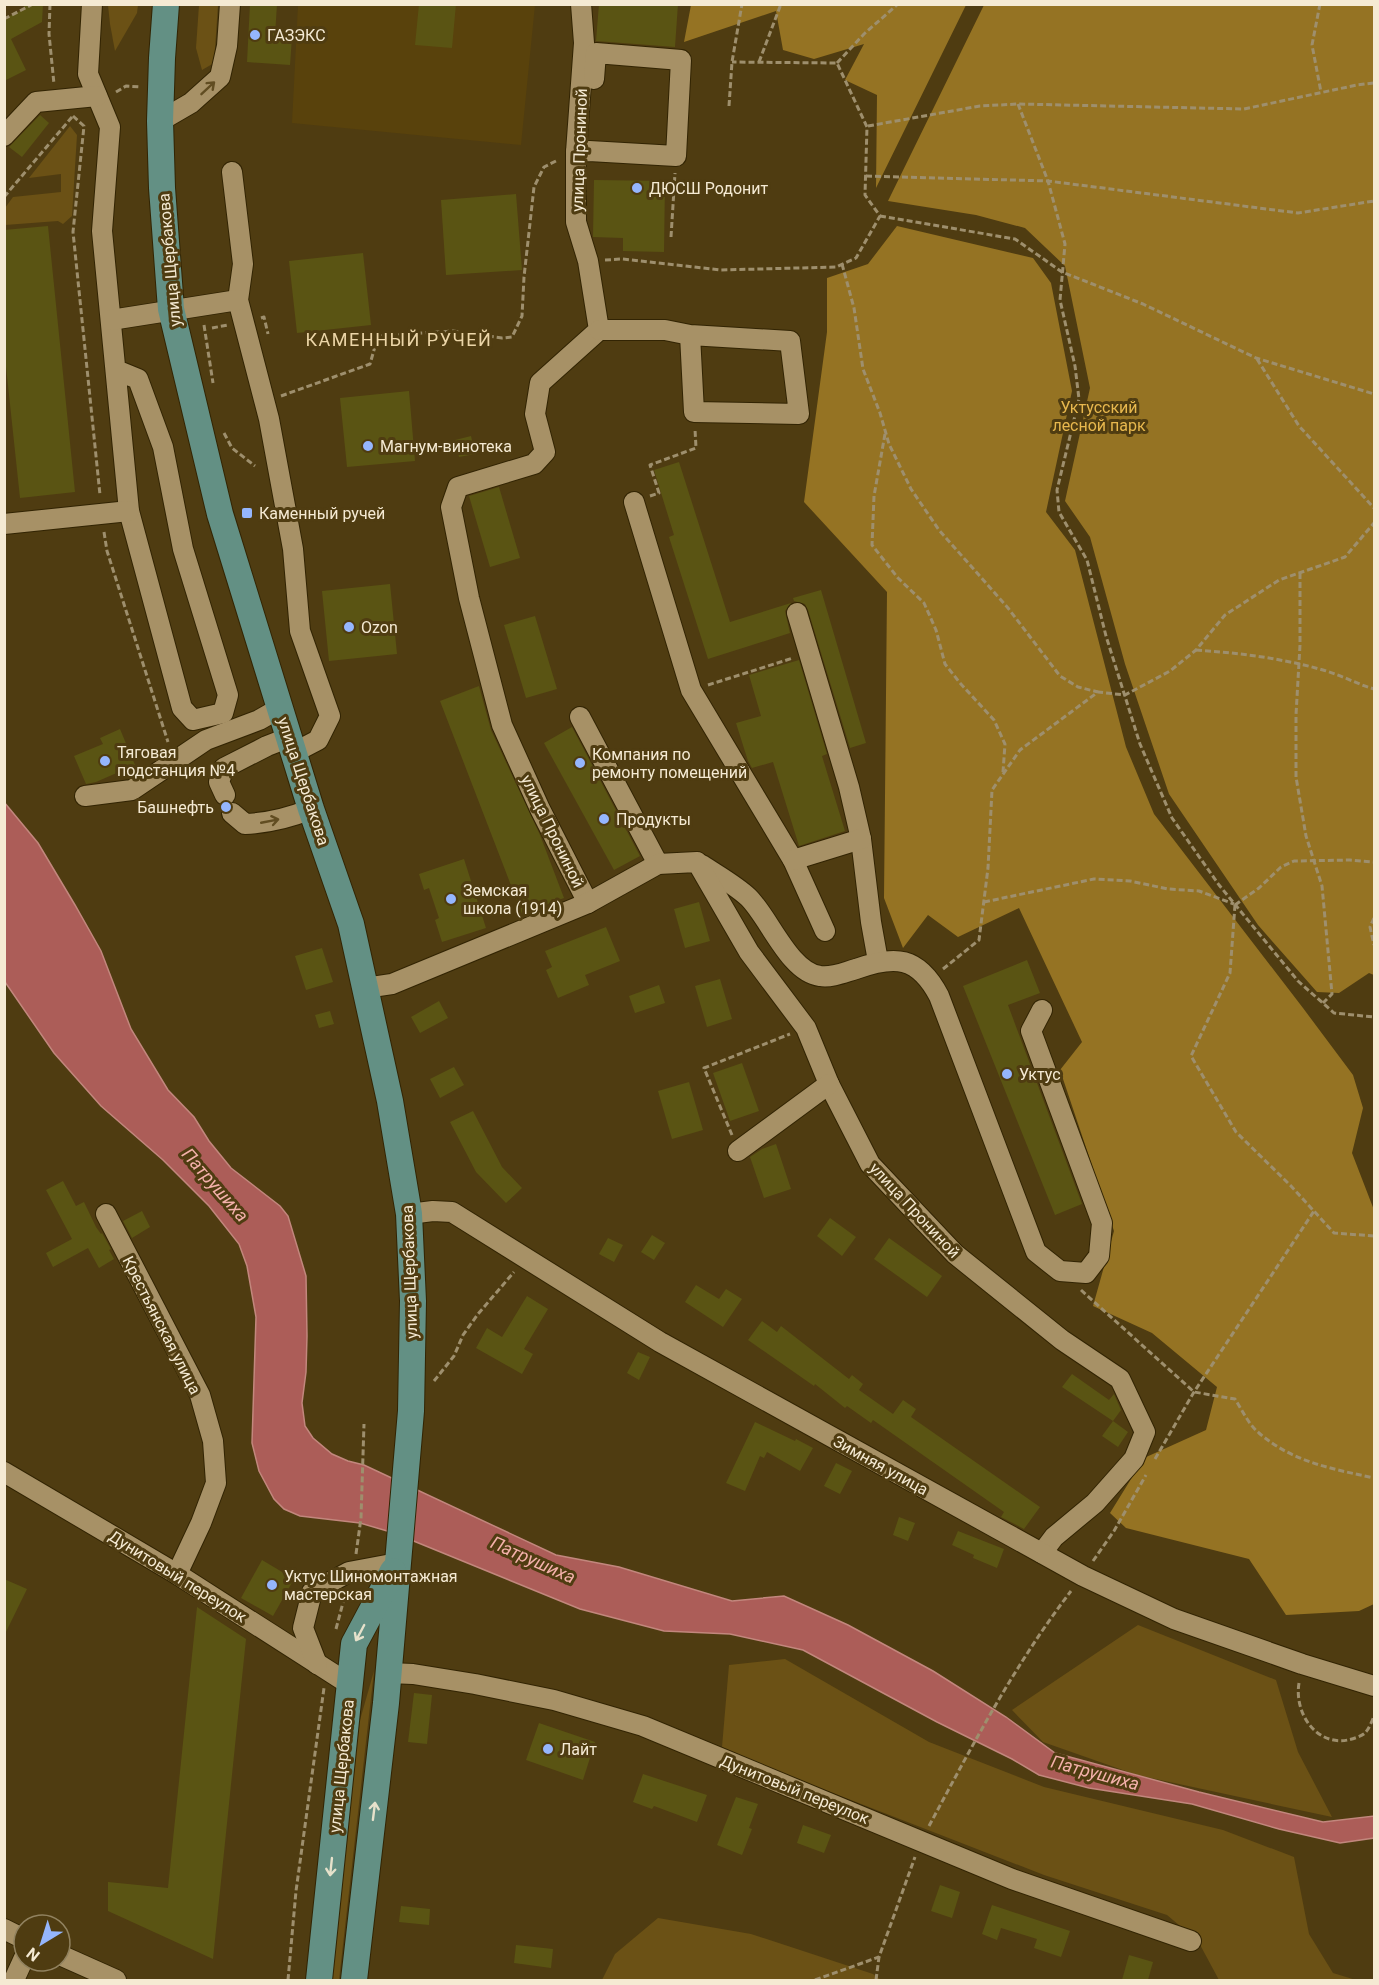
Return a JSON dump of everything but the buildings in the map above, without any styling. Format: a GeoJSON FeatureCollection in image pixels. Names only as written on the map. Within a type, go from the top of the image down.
{"type":"FeatureCollection","features":[{"type":"Feature","properties":{"kind":"main road","name":"улица Щербакова"},"geometry":{"type":"LineString","coordinates":[[166,4],[160,121],[162,188],[171,309],[220,514],[311,809],[351,924],[390,1101],[409,1214],[413,1301],[411,1411],[389,1673],[354,1980]]}},
{"type":"Feature","properties":{"kind":"main road","name":"улица Щербакова"},"geometry":{"type":"LineString","coordinates":[[319,1980],[354,1644],[399,1554]]}},
{"type":"Feature","properties":{"kind":"street"},"geometry":{"type":"LineString","coordinates":[[92,4],[88,74],[110,126],[102,231],[129,511],[182,708],[193,720],[224,712],[228,695],[183,549],[163,447],[138,379],[116,370]]}},
{"type":"Feature","properties":{"kind":"street"},"geometry":{"type":"LineString","coordinates":[[160,121],[191,104],[220,77],[227,46],[230,4]]}},
{"type":"Feature","properties":{"kind":"street","name":"улица Прониной"},"geometry":{"type":"LineString","coordinates":[[581,4],[584,43],[582,151],[576,222],[588,261],[599,330],[540,383],[535,414],[545,452],[534,464],[458,487],[451,507],[470,598],[502,725],[540,809],[588,903],[658,864],[697,862],[749,951],[806,1028],[829,1084],[870,1164],[955,1254],[1062,1340],[1120,1379],[1145,1432],[1134,1460],[1095,1503],[1054,1537],[1042,1553]]}},
{"type":"Feature","properties":{"kind":"street"},"geometry":{"type":"LineString","coordinates":[[596,53],[681,60],[676,156],[582,151],[596,53]]}},
{"type":"Feature","properties":{"kind":"street"},"geometry":{"type":"LineString","coordinates":[[4,136],[36,102],[97,96]]}},
{"type":"Feature","properties":{"kind":"street"},"geometry":{"type":"LineString","coordinates":[[232,172],[251,263],[238,300],[269,419],[291,537],[300,631],[330,716],[318,740],[292,745],[267,746],[224,768],[219,782],[228,804],[245,824],[291,817],[311,809]]}},
{"type":"Feature","properties":{"kind":"street"},"geometry":{"type":"LineString","coordinates":[[111,320],[238,300]]}},
{"type":"Feature","properties":{"kind":"street"},"geometry":{"type":"LineString","coordinates":[[599,330],[665,330],[790,341],[799,414],[694,412],[690,334]]}},
{"type":"Feature","properties":{"kind":"street"},"geometry":{"type":"LineString","coordinates":[[634,502],[691,690],[793,860],[825,931]]}},
{"type":"Feature","properties":{"kind":"street"},"geometry":{"type":"LineString","coordinates":[[4,524],[129,511]]}},
{"type":"Feature","properties":{"kind":"street"},"geometry":{"type":"LineString","coordinates":[[797,613],[849,787],[861,839],[878,961]]}},
{"type":"Feature","properties":{"kind":"street"},"geometry":{"type":"LineString","coordinates":[[85,796],[132,790],[206,740],[259,720],[280,708]]}},
{"type":"Feature","properties":{"kind":"street"},"geometry":{"type":"LineString","coordinates":[[580,717],[658,864]]}},
{"type":"Feature","properties":{"kind":"street"},"geometry":{"type":"LineString","coordinates":[[793,860],[825,844],[861,839]]}},
{"type":"Feature","properties":{"kind":"street"},"geometry":{"type":"LineString","coordinates":[[697,862],[748,897],[803,970],[820,976],[840,974],[891,959],[910,964],[930,980],[939,996],[1036,1252],[1060,1271],[1086,1273],[1099,1256],[1102,1223],[1031,1031],[1042,1010]]}},
{"type":"Feature","properties":{"kind":"street"},"geometry":{"type":"LineString","coordinates":[[365,988],[392,984],[588,903]]}},
{"type":"Feature","properties":{"kind":"street"},"geometry":{"type":"LineString","coordinates":[[738,1151],[829,1084]]}},
{"type":"Feature","properties":{"kind":"street","name":"Зимняя улица"},"geometry":{"type":"LineString","coordinates":[[409,1214],[433,1211],[452,1212],[660,1342],[1083,1576],[1174,1619],[1302,1664],[1374,1686]]}},
{"type":"Feature","properties":{"kind":"street","name":"Крестьянская улица"},"geometry":{"type":"LineString","coordinates":[[106,1214],[200,1395],[213,1441],[216,1483],[201,1523],[177,1574]]}},
{"type":"Feature","properties":{"kind":"street","name":"Дунитовый переулок"},"geometry":{"type":"LineString","coordinates":[[4,1472],[177,1574],[349,1684]]}},
{"type":"Feature","properties":{"kind":"street"},"geometry":{"type":"LineString","coordinates":[[322,1667],[303,1628],[312,1592],[349,1572],[353,1573],[399,1554]]}},
{"type":"Feature","properties":{"kind":"street","name":"Дунитовый переулок"},"geometry":{"type":"LineString","coordinates":[[389,1673],[413,1674],[531,1695],[643,1726],[1012,1879],[1191,1941]]}},
{"type":"Feature","properties":{"kind":"street"},"geometry":{"type":"LineString","coordinates":[[72,1961],[116,1980]]}},
{"type":"Feature","properties":{"kind":"path"},"geometry":{"type":"LineString","coordinates":[[4,19],[33,4]]}},
{"type":"Feature","properties":{"kind":"path"},"geometry":{"type":"LineString","coordinates":[[50,4],[49,34],[56,100]]}},
{"type":"Feature","properties":{"kind":"path"},"geometry":{"type":"LineString","coordinates":[[729,106],[732,62],[742,4]]}},
{"type":"Feature","properties":{"kind":"path"},"geometry":{"type":"LineString","coordinates":[[759,62],[781,4]]}},
{"type":"Feature","properties":{"kind":"path"},"geometry":{"type":"LineString","coordinates":[[732,62],[837,63],[864,34],[898,4]]}},
{"type":"Feature","properties":{"kind":"path"},"geometry":{"type":"LineString","coordinates":[[1320,4],[1312,45],[1321,93]]}},
{"type":"Feature","properties":{"kind":"path"},"geometry":{"type":"LineString","coordinates":[[837,63],[867,127],[865,195],[880,216],[1015,238],[1062,272],[1143,304],[1256,358],[1374,394]]}},
{"type":"Feature","properties":{"kind":"path"},"geometry":{"type":"LineString","coordinates":[[867,127],[980,106],[1018,104],[1244,109],[1374,83]]}},
{"type":"Feature","properties":{"kind":"path"},"geometry":{"type":"LineString","coordinates":[[1018,104],[1047,181],[1065,244],[1060,300],[1075,366],[1079,399],[1057,490],[1059,512],[1087,560],[1106,636],[1140,744],[1172,818],[1236,905],[1298,981],[1334,1013],[1374,1016],[1374,1011]]}},
{"type":"Feature","properties":{"kind":"path"},"geometry":{"type":"LineString","coordinates":[[4,197],[73,116]]}},
{"type":"Feature","properties":{"kind":"path"},"geometry":{"type":"LineString","coordinates":[[280,396],[370,364],[378,336],[453,331],[502,338],[512,337],[522,316],[534,187],[544,167],[582,151]]}},
{"type":"Feature","properties":{"kind":"path"},"geometry":{"type":"LineString","coordinates":[[671,237],[676,156]]}},
{"type":"Feature","properties":{"kind":"path"},"geometry":{"type":"LineString","coordinates":[[866,176],[1047,181],[1298,213],[1374,201]]}},
{"type":"Feature","properties":{"kind":"path"},"geometry":{"type":"LineString","coordinates":[[588,261],[622,259],[721,270],[836,267],[856,258],[880,216]]}},
{"type":"Feature","properties":{"kind":"path"},"geometry":{"type":"LineString","coordinates":[[842,264],[854,308],[863,369],[889,444],[911,489],[939,530],[1008,608],[1060,676],[1078,687],[1125,695],[1170,671],[1196,650],[1226,615],[1279,580],[1345,557],[1374,523]]}},
{"type":"Feature","properties":{"kind":"path"},"geometry":{"type":"LineString","coordinates":[[200,305],[213,388]]}},
{"type":"Feature","properties":{"kind":"path"},"geometry":{"type":"LineString","coordinates":[[212,328],[264,317],[269,340]]}},
{"type":"Feature","properties":{"kind":"path"},"geometry":{"type":"LineString","coordinates":[[1256,358],[1299,426],[1374,508]]}},
{"type":"Feature","properties":{"kind":"path"},"geometry":{"type":"LineString","coordinates":[[634,502],[658,493],[650,465],[696,448],[694,412]]}},
{"type":"Feature","properties":{"kind":"path"},"geometry":{"type":"LineString","coordinates":[[223,430],[232,448],[255,466]]}},
{"type":"Feature","properties":{"kind":"path"},"geometry":{"type":"LineString","coordinates":[[886,433],[874,496],[872,545],[898,578],[924,603],[936,630],[945,664],[994,720],[1005,744],[1003,775]]}},
{"type":"Feature","properties":{"kind":"path"},"geometry":{"type":"LineString","coordinates":[[1300,573],[1296,777],[1306,836],[1322,885],[1332,994],[1323,1003]]}},
{"type":"Feature","properties":{"kind":"path"},"geometry":{"type":"LineString","coordinates":[[1196,650],[1242,654],[1299,664],[1345,677],[1374,689]]}},
{"type":"Feature","properties":{"kind":"path"},"geometry":{"type":"LineString","coordinates":[[691,690],[791,659]]}},
{"type":"Feature","properties":{"kind":"path"},"geometry":{"type":"LineString","coordinates":[[930,980],[979,940],[988,868],[992,790],[1020,750],[1098,692]]}},
{"type":"Feature","properties":{"kind":"path"},"geometry":{"type":"LineString","coordinates":[[1374,862],[1294,861],[1281,867],[1259,888],[1236,905],[1230,973],[1191,1056],[1236,1132],[1334,1233],[1374,1236]]}},
{"type":"Feature","properties":{"kind":"path"},"geometry":{"type":"LineString","coordinates":[[984,902],[1094,879],[1130,881],[1168,889],[1199,891],[1236,905]]}},
{"type":"Feature","properties":{"kind":"path"},"geometry":{"type":"LineString","coordinates":[[1374,918],[1370,927],[1374,945]]}},
{"type":"Feature","properties":{"kind":"path"},"geometry":{"type":"LineString","coordinates":[[738,1151],[704,1068],[806,1028]]}},
{"type":"Feature","properties":{"kind":"path"},"geometry":{"type":"LineString","coordinates":[[1154,1461],[1194,1392],[1314,1211]]}},
{"type":"Feature","properties":{"kind":"path"},"geometry":{"type":"LineString","coordinates":[[434,1381],[454,1356],[463,1335],[478,1314],[513,1273],[522,1267],[536,1264]]}},
{"type":"Feature","properties":{"kind":"path"},"geometry":{"type":"LineString","coordinates":[[1060,1271],[1194,1392],[1235,1399],[1257,1432],[1287,1454],[1320,1466],[1374,1478]]}},
{"type":"Feature","properties":{"kind":"path"},"geometry":{"type":"LineString","coordinates":[[336,1629],[353,1573],[361,1518],[364,1424]]}},
{"type":"Feature","properties":{"kind":"path"},"geometry":{"type":"LineString","coordinates":[[876,1980],[879,1957],[921,1841],[1000,1698],[1045,1625],[1114,1531],[1149,1471]]}},
{"type":"Feature","properties":{"kind":"path"},"geometry":{"type":"LineString","coordinates":[[1302,1664],[1298,1690],[1300,1709],[1311,1727],[1324,1737],[1339,1742],[1353,1739],[1365,1733],[1374,1716]]}},
{"type":"Feature","properties":{"kind":"path"},"geometry":{"type":"LineString","coordinates":[[288,1980],[322,1667]]}},
{"type":"Feature","properties":{"kind":"path"},"geometry":{"type":"LineString","coordinates":[[815,1980],[879,1957]]}},
{"type":"Feature","properties":{"kind":"shaded area"},"geometry":{"type":"Polygon","coordinates":[[[108,5],[138,5],[137,13],[115,51],[110,24],[108,5]]]}},
{"type":"Feature","properties":{"kind":"shaded area"},"geometry":{"type":"Polygon","coordinates":[[[199,5],[218,5],[214,63],[202,70],[196,48],[199,5]]]}},
{"type":"Feature","properties":{"kind":"shaded area"},"geometry":{"type":"Polygon","coordinates":[[[298,5],[535,5],[521,145],[292,123],[298,5]]]}},
{"type":"Feature","properties":{"kind":"shaded area"},"geometry":{"type":"Polygon","coordinates":[[[70,126],[77,135],[72,216],[63,224],[58,221],[5,225],[5,208],[13,197],[61,192],[61,174],[29,178],[70,126]]]}},
{"type":"Feature","properties":{"kind":"shaded area"},"geometry":{"type":"Polygon","coordinates":[[[1138,1625],[1276,1680],[1298,1752],[1332,1817],[1137,1775],[1043,1742],[1012,1710],[1138,1625]]]}},
{"type":"Feature","properties":{"kind":"shaded area"},"geometry":{"type":"Polygon","coordinates":[[[785,1659],[929,1742],[1044,1787],[1223,1830],[1294,1857],[1309,1934],[1333,1973],[1356,1980],[1219,1980],[1198,1941],[1167,1915],[1044,1875],[784,1774],[722,1747],[729,1665],[785,1659]]]}},
{"type":"Feature","properties":{"kind":"shaded area"},"geometry":{"type":"Polygon","coordinates":[[[374,1671],[339,1980],[332,1980],[358,1727],[374,1671]]]}},
{"type":"Feature","properties":{"kind":"shaded area"},"geometry":{"type":"Polygon","coordinates":[[[658,1918],[751,1934],[873,1974],[881,1980],[602,1980],[615,1954],[658,1918]]]}},
{"type":"Feature","properties":{"kind":"green space"},"geometry":{"type":"Polygon","coordinates":[[[691,4],[966,5],[876,188],[877,95],[845,80],[864,44],[814,59],[783,50],[776,11],[684,42],[691,4]]]}},
{"type":"Feature","properties":{"kind":"green space","name":"Уктусский лесной парк"},"geometry":{"type":"Polygon","coordinates":[[[984,5],[1374,5],[1374,975],[1369,973],[1339,993],[1317,992],[1258,925],[1169,794],[1125,664],[1090,537],[1065,501],[1090,388],[1065,266],[1025,228],[976,215],[888,201],[984,5]]]}},
{"type":"Feature","properties":{"kind":"green space"},"geometry":{"type":"Polygon","coordinates":[[[897,226],[1033,258],[1051,283],[1072,391],[1046,512],[1075,550],[1126,747],[1154,814],[1353,1075],[1363,1108],[1352,1153],[1374,1210],[1374,1604],[1359,1611],[1286,1615],[1249,1559],[1126,1528],[1110,1513],[1144,1458],[1206,1430],[1217,1387],[1152,1333],[1093,1306],[1114,1231],[1060,1070],[1082,1042],[1019,908],[958,937],[928,915],[903,948],[884,898],[887,592],[804,502],[827,332],[827,278],[868,264],[897,226]]]}},
{"type":"Feature","properties":{"kind":"water","name":"Патрушиха"},"geometry":{"type":"Polygon","coordinates":[[[4,802],[38,843],[75,905],[101,951],[131,1029],[168,1090],[194,1117],[209,1141],[231,1168],[280,1206],[288,1216],[306,1276],[306,1372],[302,1403],[305,1426],[313,1438],[332,1454],[364,1465],[556,1555],[619,1567],[732,1601],[784,1596],[848,1625],[933,1671],[1006,1717],[1055,1753],[1199,1792],[1323,1822],[1374,1816],[1374,1838],[1340,1843],[1279,1829],[1192,1804],[1089,1788],[1039,1775],[803,1650],[730,1634],[664,1631],[580,1609],[394,1533],[360,1523],[300,1516],[284,1509],[274,1499],[259,1471],[252,1443],[256,1317],[247,1266],[239,1244],[209,1206],[163,1160],[101,1106],[54,1053],[5,982],[4,802]]]}},
{"type":"Feature","properties":{"kind":"place","name":"ГАЗЭКС"},"geometry":{"type":"Point","coordinates":[255,35]}},
{"type":"Feature","properties":{"kind":"place","name":"ДЮСШ Родонит"},"geometry":{"type":"Point","coordinates":[637,188]}},
{"type":"Feature","properties":{"kind":"place","name":"Магнум-винотека"},"geometry":{"type":"Point","coordinates":[368,446]}},
{"type":"Feature","properties":{"kind":"place","name":"Каменный ручей"},"geometry":{"type":"Point","coordinates":[247,513]}},
{"type":"Feature","properties":{"kind":"place","name":"Ozon"},"geometry":{"type":"Point","coordinates":[349,627]}},
{"type":"Feature","properties":{"kind":"place","name":"Тяговая подстанция №4"},"geometry":{"type":"Point","coordinates":[105,761]}},
{"type":"Feature","properties":{"kind":"place","name":"Компания по ремонту помещений"},"geometry":{"type":"Point","coordinates":[580,763]}},
{"type":"Feature","properties":{"kind":"place","name":"Башнефть"},"geometry":{"type":"Point","coordinates":[226,807]}},
{"type":"Feature","properties":{"kind":"place","name":"Продукты"},"geometry":{"type":"Point","coordinates":[604,819]}},
{"type":"Feature","properties":{"kind":"place","name":"Земская школа (1914)"},"geometry":{"type":"Point","coordinates":[451,899]}},
{"type":"Feature","properties":{"kind":"place","name":"Уктус"},"geometry":{"type":"Point","coordinates":[1007,1074]}},
{"type":"Feature","properties":{"kind":"place","name":"Уктус Шиномонтажная мастерская"},"geometry":{"type":"Point","coordinates":[272,1585]}},
{"type":"Feature","properties":{"kind":"place","name":"Лайт"},"geometry":{"type":"Point","coordinates":[548,1749]}},
{"type":"Feature","properties":{"kind":"district","name":"КАМЕННЫЙ РУЧЕЙ"},"geometry":{"type":"Point","coordinates":[399,340]}}]}
